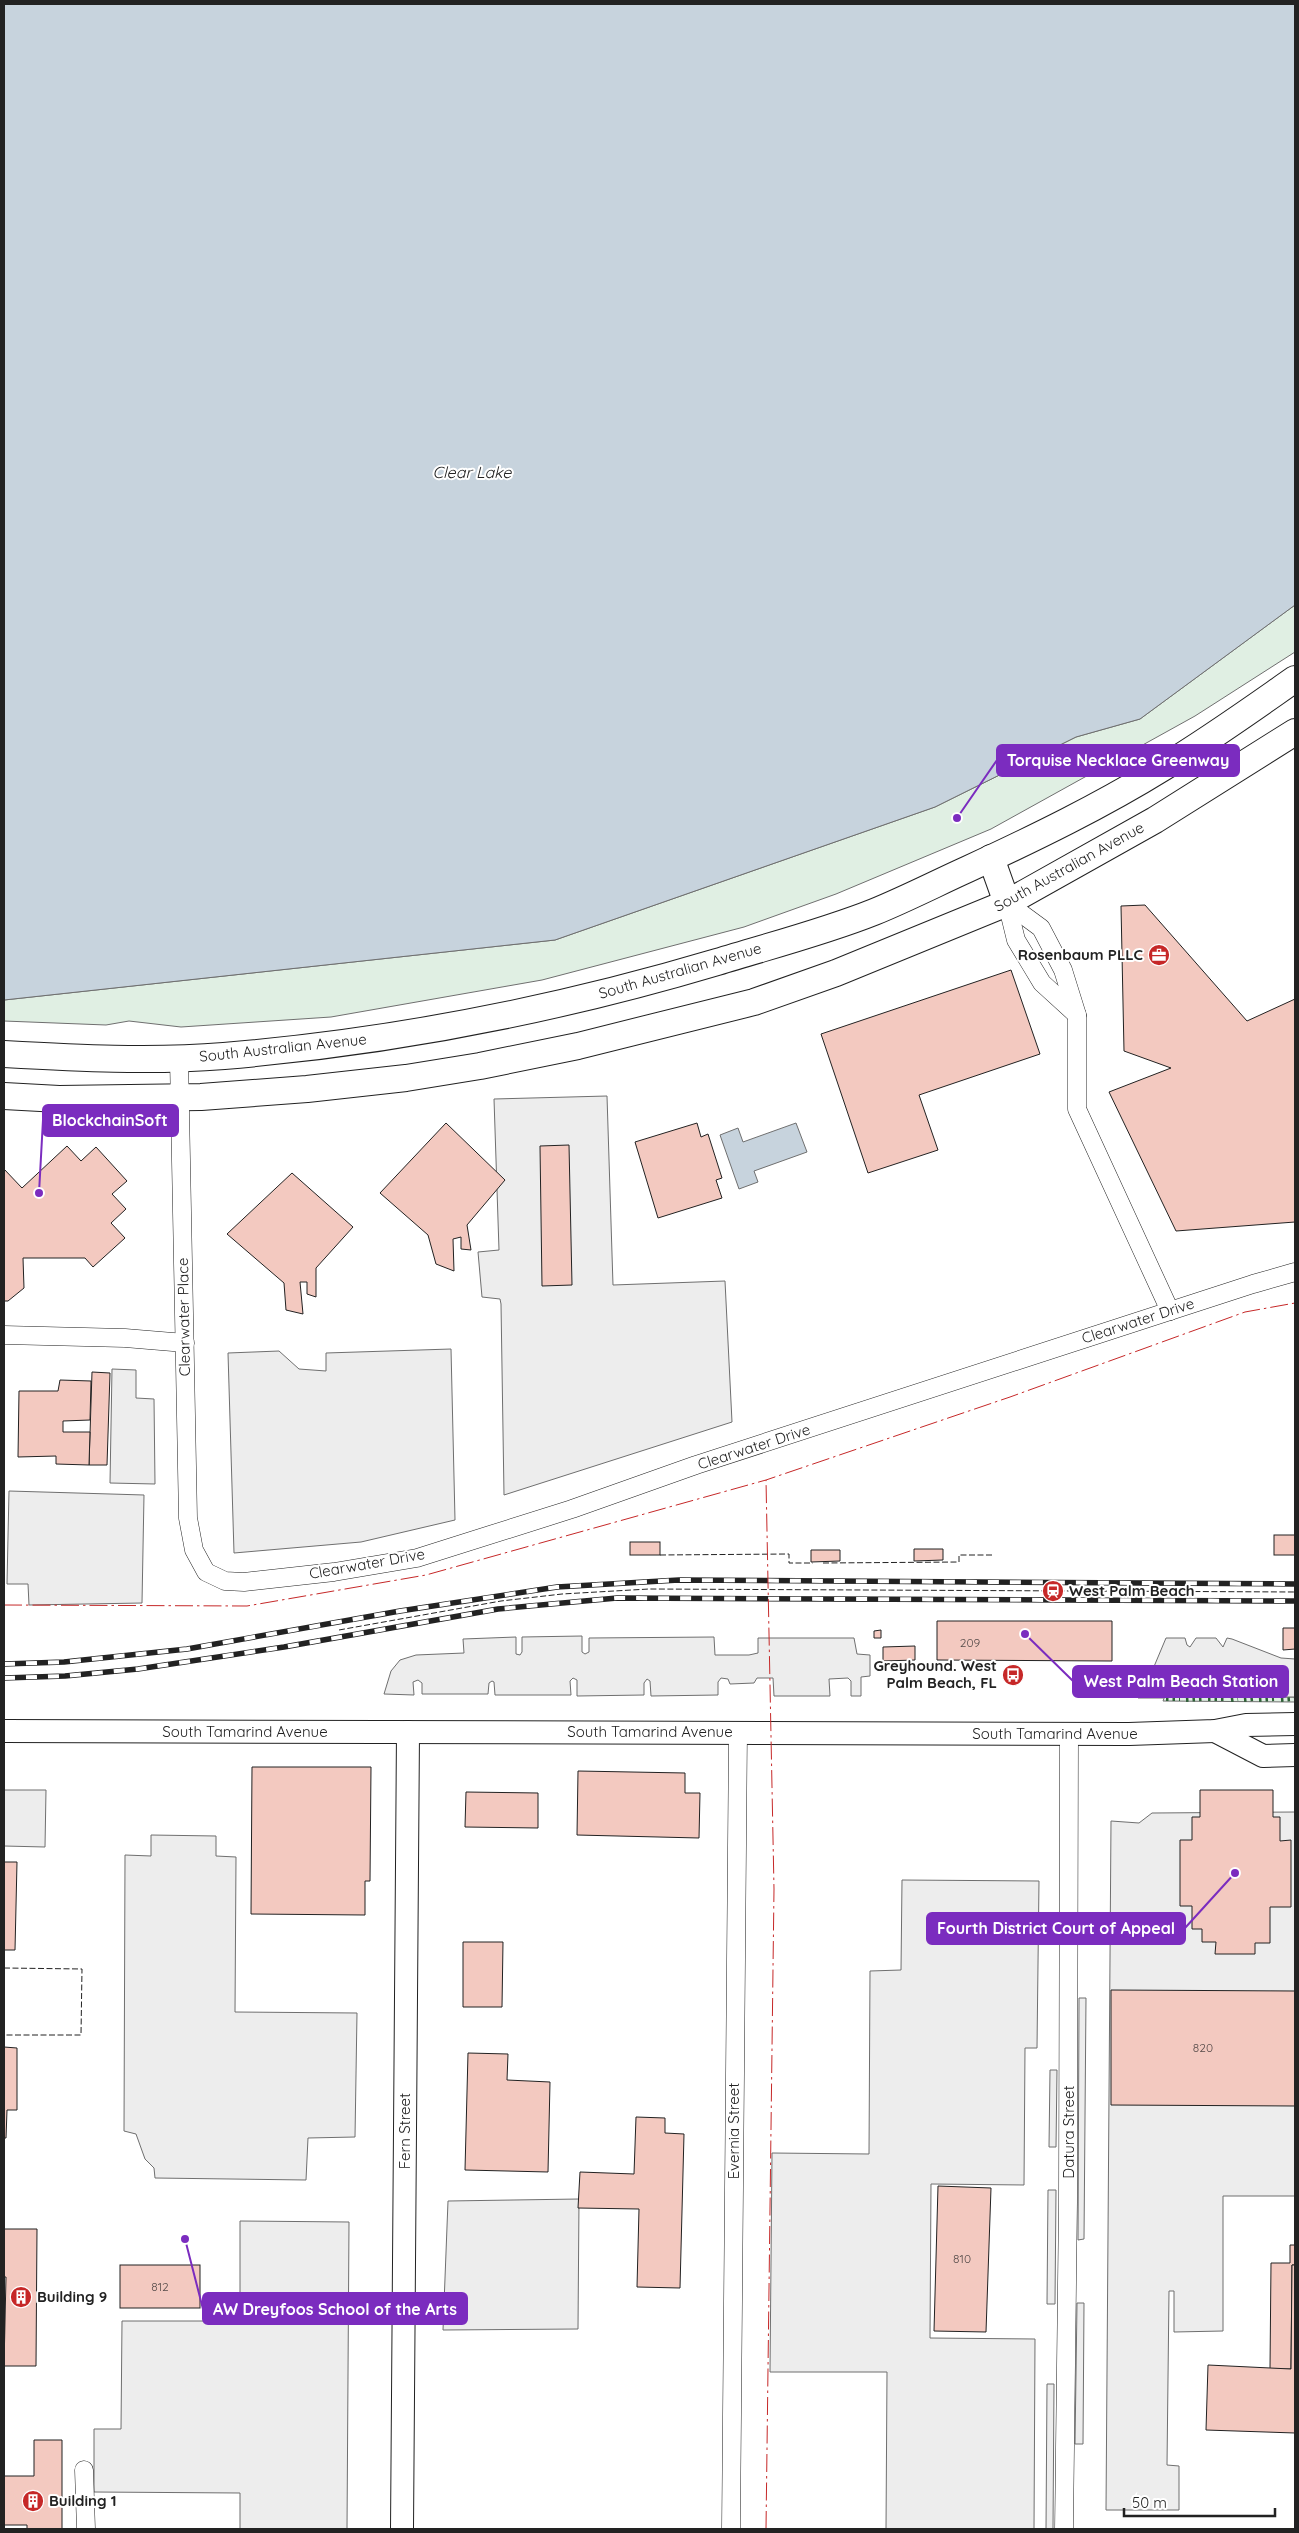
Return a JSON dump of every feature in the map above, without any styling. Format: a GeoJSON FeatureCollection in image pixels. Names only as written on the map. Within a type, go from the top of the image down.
{"type":"FeatureCollection","features":[{"type":"Feature","properties":{"kind":"main road","name":"South Australian Avenue"},"geometry":{"type":"LineString","coordinates":[[4,1054],[75,1058],[179,1058],[243,1054],[423,1031],[589,997],[689,970],[872,913],[1083,814],[1164,767],[1295,679]]}},
{"type":"Feature","properties":{"kind":"main road","name":"South Australian Avenue"},"geometry":{"type":"LineString","coordinates":[[4,1096],[59,1099],[178,1098],[307,1090],[406,1078],[480,1066],[578,1046],[708,1014],[787,991],[1007,903],[1155,820],[1295,732]]}},
{"type":"Feature","properties":{"kind":"main road"},"geometry":{"type":"LineString","coordinates":[[991,858],[1007,903]]}},
{"type":"Feature","properties":{"kind":"street"},"geometry":{"type":"LineString","coordinates":[[1007,903],[1016,940],[1042,983],[1077,1015]]}},
{"type":"Feature","properties":{"kind":"street"},"geometry":{"type":"LineString","coordinates":[[1007,903],[1041,928],[1063,970],[1077,1015],[1077,1109],[1170,1311]]}},
{"type":"Feature","properties":{"kind":"street","name":"Clearwater Place"},"geometry":{"type":"LineString","coordinates":[[179,1058],[178,1098],[188,1518],[194,1550],[206,1572]]}},
{"type":"Feature","properties":{"kind":"street","name":"Clearwater Drive"},"geometry":{"type":"LineString","coordinates":[[206,1572],[225,1581],[244,1582],[334,1572],[417,1558],[572,1509],[696,1465],[1295,1272]]}},
{"type":"Feature","properties":{"kind":"street"},"geometry":{"type":"LineString","coordinates":[[4,1335],[125,1338],[185,1343]]}},
{"type":"Feature","properties":{"kind":"street","name":"South Tamarind Avenue"},"geometry":{"type":"LineString","coordinates":[[4,1732],[1069,1734],[1215,1731],[1246,1725],[1295,1724]]}},
{"type":"Feature","properties":{"kind":"street"},"geometry":{"type":"LineString","coordinates":[[1215,1731],[1262,1756],[1295,1755]]}},
{"type":"Feature","properties":{"kind":"street","name":"Fern Street"},"geometry":{"type":"LineString","coordinates":[[402,2529],[408,1732]]}},
{"type":"Feature","properties":{"kind":"street","name":"Evernia Street"},"geometry":{"type":"LineString","coordinates":[[731,2529],[738,1732]]}},
{"type":"Feature","properties":{"kind":"street","name":"Datura Street"},"geometry":{"type":"LineString","coordinates":[[1064,2529],[1068,2202],[1069,1734]]}},
{"type":"Feature","properties":{"kind":"street"},"geometry":{"type":"LineString","coordinates":[[84,2470],[86,2526]]}},
{"type":"Feature","properties":{"kind":"green space"},"geometry":{"type":"Polygon","coordinates":[[[1295,605],[1295,652],[1195,716],[991,829],[836,894],[744,927],[542,980],[331,1017],[181,1027],[129,1021],[106,1025],[4,1021],[4,1000],[555,940],[935,807],[1076,737],[1140,719],[1295,605]]]}},
{"type":"Feature","properties":{"kind":"green space"},"geometry":{"type":"Polygon","coordinates":[[[1223,1680],[1225,1684],[1219,1697],[1295,1697],[1295,1702],[1163,1701],[1168,1688],[1176,1682],[1181,1682],[1183,1686],[1177,1694],[1179,1697],[1208,1696],[1218,1681],[1223,1680]]]}},
{"type":"Feature","properties":{"kind":"shaded area"},"geometry":{"type":"Polygon","coordinates":[[[607,1096],[613,1285],[725,1281],[732,1422],[504,1495],[501,1304],[500,1299],[482,1297],[478,1252],[499,1250],[494,1099],[607,1096]]]}},
{"type":"Feature","properties":{"kind":"shaded area"},"geometry":{"type":"Polygon","coordinates":[[[451,1349],[455,1520],[361,1542],[234,1553],[228,1353],[279,1351],[299,1369],[326,1371],[326,1353],[451,1349]]]}},
{"type":"Feature","properties":{"kind":"shaded area"},"geometry":{"type":"Polygon","coordinates":[[[112,1369],[136,1370],[136,1398],[154,1399],[155,1484],[110,1483],[112,1369]]]}},
{"type":"Feature","properties":{"kind":"shaded area"},"geometry":{"type":"Polygon","coordinates":[[[9,1491],[144,1495],[142,1603],[29,1605],[28,1584],[7,1584],[9,1491]]]}},
{"type":"Feature","properties":{"kind":"shaded area"},"geometry":{"type":"Polygon","coordinates":[[[582,1636],[582,1652],[585,1654],[589,1652],[589,1638],[714,1637],[715,1655],[749,1655],[758,1653],[758,1638],[854,1638],[857,1654],[870,1655],[870,1676],[861,1677],[861,1696],[851,1696],[851,1681],[848,1678],[829,1679],[830,1696],[774,1696],[773,1678],[757,1678],[754,1683],[730,1684],[728,1679],[721,1678],[718,1682],[718,1695],[651,1696],[650,1681],[647,1679],[644,1683],[644,1695],[577,1696],[577,1680],[573,1678],[570,1681],[571,1695],[495,1695],[494,1682],[492,1681],[489,1683],[488,1694],[422,1694],[422,1683],[418,1680],[413,1682],[414,1695],[384,1694],[391,1671],[400,1660],[416,1655],[464,1653],[463,1639],[516,1637],[516,1654],[520,1655],[522,1652],[522,1637],[582,1636]]]}},
{"type":"Feature","properties":{"kind":"shaded area"},"geometry":{"type":"Polygon","coordinates":[[[1166,1638],[1185,1638],[1187,1645],[1190,1647],[1196,1638],[1216,1638],[1223,1647],[1227,1638],[1281,1658],[1295,1659],[1295,1697],[1218,1697],[1225,1684],[1223,1680],[1218,1681],[1209,1696],[1178,1697],[1183,1687],[1182,1683],[1178,1682],[1168,1688],[1164,1698],[1138,1698],[1145,1688],[1166,1638]]]}},
{"type":"Feature","properties":{"kind":"shaded area"},"geometry":{"type":"Polygon","coordinates":[[[4,1790],[46,1790],[45,1847],[4,1846],[4,1790]]]}},
{"type":"Feature","properties":{"kind":"shaded area"},"geometry":{"type":"Polygon","coordinates":[[[1295,1812],[1295,2196],[1223,2196],[1223,2331],[1174,2332],[1174,2291],[1169,2291],[1167,2465],[1179,2466],[1179,2510],[1106,2510],[1111,1821],[1139,1823],[1152,1813],[1295,1812]]]}},
{"type":"Feature","properties":{"kind":"shaded area"},"geometry":{"type":"Polygon","coordinates":[[[151,1835],[216,1836],[216,1856],[236,1857],[235,2012],[357,2013],[355,2137],[308,2138],[306,2180],[155,2178],[154,2168],[145,2159],[136,2134],[124,2131],[125,1855],[151,1856],[151,1835]]]}},
{"type":"Feature","properties":{"kind":"shaded area"},"geometry":{"type":"Polygon","coordinates":[[[902,1880],[1039,1881],[1037,2048],[1025,2048],[1024,2185],[931,2184],[930,2338],[1035,2339],[1034,2529],[886,2529],[887,2372],[770,2372],[772,2153],[869,2154],[870,1971],[901,1970],[902,1880]]]}},
{"type":"Feature","properties":{"kind":"shaded area"},"geometry":{"type":"Polygon","coordinates":[[[1079,1998],[1086,1998],[1084,2239],[1078,2240],[1079,1998]]]}},
{"type":"Feature","properties":{"kind":"shaded area"},"geometry":{"type":"Polygon","coordinates":[[[1050,2070],[1057,2070],[1056,2147],[1049,2147],[1050,2070]]]}},
{"type":"Feature","properties":{"kind":"shaded area"},"geometry":{"type":"Polygon","coordinates":[[[1048,2190],[1056,2190],[1055,2304],[1047,2304],[1048,2190]]]}},
{"type":"Feature","properties":{"kind":"shaded area"},"geometry":{"type":"Polygon","coordinates":[[[579,2199],[578,2329],[443,2330],[448,2201],[579,2199]]]}},
{"type":"Feature","properties":{"kind":"shaded area"},"geometry":{"type":"Polygon","coordinates":[[[240,2221],[349,2222],[347,2529],[240,2529],[240,2493],[94,2492],[94,2429],[121,2429],[122,2321],[240,2321],[240,2221]]]}},
{"type":"Feature","properties":{"kind":"shaded area"},"geometry":{"type":"Polygon","coordinates":[[[1077,2303],[1084,2303],[1083,2444],[1075,2444],[1077,2303]]]}},
{"type":"Feature","properties":{"kind":"shaded area"},"geometry":{"type":"Polygon","coordinates":[[[1047,2384],[1054,2384],[1053,2529],[1046,2529],[1047,2384]]]}},
{"type":"Feature","properties":{"kind":"water","name":"Clear Lake"},"geometry":{"type":"Polygon","coordinates":[[[4,4],[1295,4],[1295,605],[1140,719],[1076,737],[935,807],[555,940],[4,1000],[4,4]]]}},
{"type":"Feature","properties":{"kind":"water"},"geometry":{"type":"Polygon","coordinates":[[[796,1123],[807,1152],[754,1171],[758,1182],[739,1189],[720,1135],[738,1128],[743,1142],[796,1123]]]}},
{"type":"Feature","properties":{"kind":"building"},"geometry":{"type":"Polygon","coordinates":[[[1145,905],[1247,1021],[1295,999],[1295,1222],[1176,1231],[1109,1092],[1171,1068],[1124,1051],[1121,906],[1145,905]]]}},
{"type":"Feature","properties":{"kind":"building"},"geometry":{"type":"Polygon","coordinates":[[[1011,970],[1040,1054],[919,1095],[938,1150],[868,1173],[821,1034],[1011,970]]]}},
{"type":"Feature","properties":{"kind":"building"},"geometry":{"type":"Polygon","coordinates":[[[446,1123],[505,1180],[467,1225],[471,1250],[461,1249],[461,1237],[453,1239],[454,1271],[436,1264],[428,1235],[380,1193],[446,1123]]]}},
{"type":"Feature","properties":{"kind":"building"},"geometry":{"type":"Polygon","coordinates":[[[697,1123],[701,1137],[708,1134],[722,1178],[716,1180],[722,1198],[658,1218],[635,1142],[697,1123]]]}},
{"type":"Feature","properties":{"kind":"building"},"geometry":{"type":"Polygon","coordinates":[[[569,1145],[572,1285],[542,1286],[540,1146],[569,1145]]]}},
{"type":"Feature","properties":{"kind":"building"},"geometry":{"type":"Polygon","coordinates":[[[67,1146],[81,1161],[96,1147],[127,1181],[112,1194],[126,1209],[111,1223],[125,1238],[93,1267],[85,1258],[23,1258],[24,1288],[8,1301],[4,1301],[4,1169],[22,1188],[67,1146]]]}},
{"type":"Feature","properties":{"kind":"building"},"geometry":{"type":"Polygon","coordinates":[[[292,1173],[353,1227],[316,1268],[316,1297],[307,1294],[307,1282],[300,1282],[303,1314],[286,1310],[284,1283],[227,1234],[292,1173]]]}},
{"type":"Feature","properties":{"kind":"building"},"geometry":{"type":"Polygon","coordinates":[[[92,1372],[110,1373],[107,1465],[89,1465],[92,1372]]]}},
{"type":"Feature","properties":{"kind":"building"},"geometry":{"type":"Polygon","coordinates":[[[60,1380],[91,1381],[90,1420],[63,1421],[63,1432],[90,1432],[89,1465],[56,1464],[56,1456],[18,1457],[19,1391],[58,1391],[60,1380]]]}},
{"type":"Feature","properties":{"kind":"building"},"geometry":{"type":"Polygon","coordinates":[[[1274,1535],[1295,1535],[1295,1555],[1274,1555],[1274,1535]]]}},
{"type":"Feature","properties":{"kind":"building"},"geometry":{"type":"Polygon","coordinates":[[[630,1542],[660,1542],[660,1555],[630,1555],[630,1542]]]}},
{"type":"Feature","properties":{"kind":"building"},"geometry":{"type":"Polygon","coordinates":[[[914,1549],[943,1549],[943,1560],[914,1561],[914,1549]]]}},
{"type":"Feature","properties":{"kind":"building"},"geometry":{"type":"Polygon","coordinates":[[[811,1550],[840,1550],[840,1561],[811,1562],[811,1550]]]}},
{"type":"Feature","properties":{"kind":"building"},"geometry":{"type":"Polygon","coordinates":[[[937,1621],[1112,1621],[1112,1661],[937,1660],[937,1621]]]}},
{"type":"Feature","properties":{"kind":"building"},"geometry":{"type":"Polygon","coordinates":[[[1283,1628],[1295,1628],[1295,1649],[1283,1650],[1283,1628]]]}},
{"type":"Feature","properties":{"kind":"building"},"geometry":{"type":"Polygon","coordinates":[[[881,1630],[881,1638],[874,1638],[874,1631],[881,1630]]]}},
{"type":"Feature","properties":{"kind":"building"},"geometry":{"type":"Polygon","coordinates":[[[915,1646],[915,1660],[883,1661],[883,1647],[915,1646]]]}},
{"type":"Feature","properties":{"kind":"building"},"geometry":{"type":"Polygon","coordinates":[[[252,1767],[371,1767],[370,1881],[365,1881],[365,1915],[251,1914],[252,1767]]]}},
{"type":"Feature","properties":{"kind":"building"},"geometry":{"type":"Polygon","coordinates":[[[578,1771],[685,1773],[685,1793],[700,1793],[699,1838],[577,1835],[578,1771]]]}},
{"type":"Feature","properties":{"kind":"building"},"geometry":{"type":"Polygon","coordinates":[[[1200,1790],[1273,1790],[1273,1817],[1280,1817],[1280,1841],[1291,1840],[1291,1907],[1270,1907],[1270,1943],[1255,1943],[1255,1954],[1215,1954],[1216,1942],[1202,1942],[1202,1929],[1192,1929],[1192,1906],[1180,1906],[1180,1840],[1192,1840],[1192,1817],[1200,1817],[1200,1790]]]}},
{"type":"Feature","properties":{"kind":"building"},"geometry":{"type":"Polygon","coordinates":[[[466,1792],[538,1793],[538,1828],[465,1827],[466,1792]]]}},
{"type":"Feature","properties":{"kind":"building"},"geometry":{"type":"Polygon","coordinates":[[[4,1862],[17,1862],[15,1950],[4,1950],[4,1862]]]}},
{"type":"Feature","properties":{"kind":"building"},"geometry":{"type":"Polygon","coordinates":[[[463,1942],[503,1942],[502,2007],[463,2007],[463,1942]]]}},
{"type":"Feature","properties":{"kind":"building"},"geometry":{"type":"Polygon","coordinates":[[[1111,1990],[1295,1991],[1295,2106],[1111,2105],[1111,1990]]]}},
{"type":"Feature","properties":{"kind":"building"},"geometry":{"type":"Polygon","coordinates":[[[4,2047],[17,2048],[17,2110],[7,2110],[6,2138],[4,2138],[4,2047]]]}},
{"type":"Feature","properties":{"kind":"building"},"geometry":{"type":"Polygon","coordinates":[[[468,2053],[508,2054],[507,2080],[550,2082],[548,2172],[465,2170],[468,2053]]]}},
{"type":"Feature","properties":{"kind":"building"},"geometry":{"type":"Polygon","coordinates":[[[636,2117],[665,2118],[665,2133],[684,2134],[680,2288],[637,2287],[639,2209],[578,2208],[580,2172],[634,2174],[636,2117]]]}},
{"type":"Feature","properties":{"kind":"building"},"geometry":{"type":"Polygon","coordinates":[[[938,2186],[991,2188],[986,2332],[934,2331],[938,2186]]]}},
{"type":"Feature","properties":{"kind":"building","name":"Building 9"},"geometry":{"type":"Polygon","coordinates":[[[4,2229],[37,2229],[36,2366],[4,2366],[6,2277],[4,2277],[4,2229]]]}},
{"type":"Feature","properties":{"kind":"building"},"geometry":{"type":"Polygon","coordinates":[[[1290,2245],[1295,2245],[1295,2265],[1292,2265],[1291,2369],[1270,2369],[1271,2263],[1290,2263],[1290,2245]]]}},
{"type":"Feature","properties":{"kind":"building"},"geometry":{"type":"Polygon","coordinates":[[[120,2265],[200,2265],[200,2308],[120,2308],[120,2265]]]}},
{"type":"Feature","properties":{"kind":"building"},"geometry":{"type":"Polygon","coordinates":[[[1292,2265],[1295,2265],[1295,2433],[1206,2430],[1208,2365],[1291,2369],[1292,2265]]]}},
{"type":"Feature","properties":{"kind":"building","name":"Building 1"},"geometry":{"type":"Polygon","coordinates":[[[34,2440],[62,2440],[62,2529],[27,2529],[27,2525],[4,2525],[4,2476],[34,2476],[34,2440]]]}},
{"type":"Feature","properties":{"kind":"railway"},"geometry":{"type":"LineString","coordinates":[[4,1664],[64,1662],[187,1649],[400,1611],[557,1587],[679,1580],[1295,1584]]}},
{"type":"Feature","properties":{"kind":"railway"},"geometry":{"type":"LineString","coordinates":[[4,1678],[65,1676],[138,1669],[284,1647],[498,1609],[617,1598],[1295,1601]]}},
{"type":"Feature","properties":{"kind":"hedge"},"geometry":{"type":"LineString","coordinates":[[1166,1699],[1180,1699]]}},
{"type":"Feature","properties":{"kind":"hedge"},"geometry":{"type":"LineString","coordinates":[[1186,1700],[1202,1699]]}},
{"type":"Feature","properties":{"kind":"hedge"},"geometry":{"type":"LineString","coordinates":[[1208,1699],[1225,1699]]}},
{"type":"Feature","properties":{"kind":"hedge"},"geometry":{"type":"LineString","coordinates":[[1231,1700],[1238,1699]]}},
{"type":"Feature","properties":{"kind":"hedge"},"geometry":{"type":"LineString","coordinates":[[1244,1700],[1253,1699]]}},
{"type":"Feature","properties":{"kind":"hedge"},"geometry":{"type":"LineString","coordinates":[[1259,1700],[1274,1699]]}},
{"type":"Feature","properties":{"kind":"hedge"},"geometry":{"type":"LineString","coordinates":[[1281,1700],[1295,1699]]}},
{"type":"Feature","properties":{"kind":"fence"},"geometry":{"type":"LineString","coordinates":[[660,1555],[789,1554],[789,1563],[813,1563]]}},
{"type":"Feature","properties":{"kind":"fence"},"geometry":{"type":"LineString","coordinates":[[823,1563],[959,1562],[959,1555],[994,1555]]}},
{"type":"Feature","properties":{"kind":"fence"},"geometry":{"type":"LineString","coordinates":[[339,1630],[501,1601],[562,1594],[649,1589],[1295,1592]]}},
{"type":"Feature","properties":{"kind":"fence"},"geometry":{"type":"LineString","coordinates":[[4,1968],[82,1969],[81,2035],[4,2035]]}},
{"type":"Feature","properties":{"kind":"power"},"geometry":{"type":"LineString","coordinates":[[4,1605],[247,1606],[426,1575],[766,1480],[1010,1397],[1245,1312],[1295,1303]]}},
{"type":"Feature","properties":{"kind":"power"},"geometry":{"type":"LineString","coordinates":[[766,1480],[774,1889],[766,2529]]}},
{"type":"Feature","properties":{"kind":"place","name":"Torquise Necklace Greenway"},"geometry":{"type":"Point","coordinates":[957,818]}},
{"type":"Feature","properties":{"kind":"place","name":"Rosenbaum PLLC"},"geometry":{"type":"Point","coordinates":[1159,955]}},
{"type":"Feature","properties":{"kind":"place","name":"BlockchainSoft"},"geometry":{"type":"Point","coordinates":[39,1193]}},
{"type":"Feature","properties":{"kind":"place","name":"West Palm Beach"},"geometry":{"type":"Point","coordinates":[1053,1591]}},
{"type":"Feature","properties":{"kind":"place","name":"West Palm Beach Station"},"geometry":{"type":"Point","coordinates":[1025,1634]}},
{"type":"Feature","properties":{"kind":"place","name":"Greyhound. West Palm Beach, FL"},"geometry":{"type":"Point","coordinates":[1013,1675]}},
{"type":"Feature","properties":{"kind":"place","name":"Fourth District Court of Appeal"},"geometry":{"type":"Point","coordinates":[1235,1873]}},
{"type":"Feature","properties":{"kind":"place","name":"AW Dreyfoos School of the Arts"},"geometry":{"type":"Point","coordinates":[185,2239]}},
{"type":"Feature","properties":{"kind":"place","name":"Building 9"},"geometry":{"type":"Point","coordinates":[21,2297]}},
{"type":"Feature","properties":{"kind":"place","name":"Building 1"},"geometry":{"type":"Point","coordinates":[33,2501]}}]}
